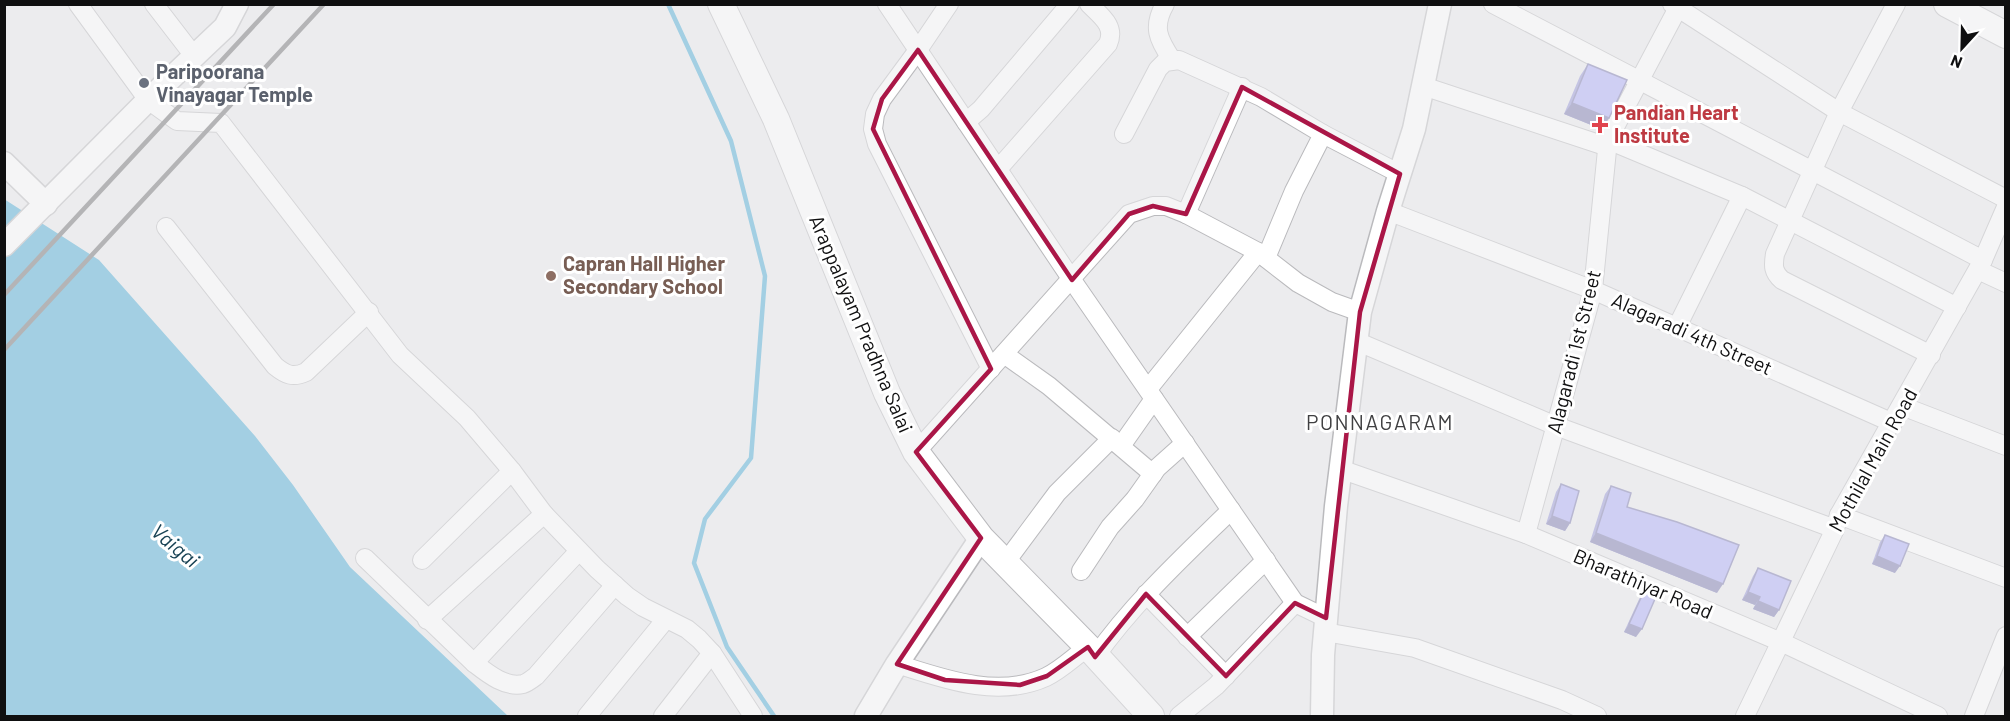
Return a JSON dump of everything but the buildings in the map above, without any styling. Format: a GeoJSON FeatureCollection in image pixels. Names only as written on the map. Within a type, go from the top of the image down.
{"type":"FeatureCollection","features":[{"type":"Feature","properties":{"kind":"main road","name":"Arappalayam Pradhna Salai"},"geometry":{"type":"LineString","coordinates":[[721,4],[776,119],[887,393],[916,452],[981,538],[1151,717]]}},
{"type":"Feature","properties":{"kind":"main road"},"geometry":{"type":"LineString","coordinates":[[1947,4],[2006,35]]}},
{"type":"Feature","properties":{"kind":"street"},"geometry":{"type":"LineString","coordinates":[[78,4],[148,100],[177,121],[221,123],[400,355],[467,418],[512,471],[543,514],[579,551],[615,585],[643,607],[687,629],[699,639],[711,653],[746,713]]}},
{"type":"Feature","properties":{"kind":"street"},"geometry":{"type":"LineString","coordinates":[[154,4],[194,56]]}},
{"type":"Feature","properties":{"kind":"street"},"geometry":{"type":"LineString","coordinates":[[4,245],[148,100],[225,27],[237,4]]}},
{"type":"Feature","properties":{"kind":"street"},"geometry":{"type":"LineString","coordinates":[[887,4],[1072,280],[1295,603],[1325,625],[1415,648],[1562,700],[1597,717]]}},
{"type":"Feature","properties":{"kind":"street"},"geometry":{"type":"LineString","coordinates":[[949,4],[882,99],[875,114],[873,129],[877,144],[991,369]]}},
{"type":"Feature","properties":{"kind":"street"},"geometry":{"type":"LineString","coordinates":[[966,122],[981,109],[1070,4]]}},
{"type":"Feature","properties":{"kind":"street"},"geometry":{"type":"LineString","coordinates":[[998,169],[1108,44],[1111,31],[1108,24],[1089,4]]}},
{"type":"Feature","properties":{"kind":"street"},"geometry":{"type":"LineString","coordinates":[[1165,4],[1159,15],[1157,29],[1162,45],[1172,60]]}},
{"type":"Feature","properties":{"kind":"street"},"geometry":{"type":"LineString","coordinates":[[1322,716],[1325,625],[1360,312],[1414,129],[1440,4]]}},
{"type":"Feature","properties":{"kind":"street"},"geometry":{"type":"LineString","coordinates":[[1493,4],[1812,171],[1981,265],[2006,283]]}},
{"type":"Feature","properties":{"kind":"street"},"geometry":{"type":"LineString","coordinates":[[1896,4],[1839,112],[1775,254],[1773,265],[1776,274],[1782,280],[1931,355]]}},
{"type":"Feature","properties":{"kind":"street"},"geometry":{"type":"LineString","coordinates":[[1677,6],[1839,112],[2006,199]]}},
{"type":"Feature","properties":{"kind":"street","name":"Alagaradi 1st Street"},"geometry":{"type":"LineString","coordinates":[[1526,534],[1593,290],[1608,144],[1677,6]]}},
{"type":"Feature","properties":{"kind":"street"},"geometry":{"type":"LineString","coordinates":[[1124,134],[1158,69],[1165,62],[1179,60],[1242,87],[1323,134],[1400,174]]}},
{"type":"Feature","properties":{"kind":"street"},"geometry":{"type":"LineString","coordinates":[[1423,86],[1608,144],[1742,196],[1957,307]]}},
{"type":"Feature","properties":{"kind":"street"},"geometry":{"type":"LineString","coordinates":[[1186,214],[1242,87]]}},
{"type":"Feature","properties":{"kind":"street"},"geometry":{"type":"LineString","coordinates":[[1005,563],[1058,493],[1116,442],[1151,394],[1262,255],[1323,134]]}},
{"type":"Feature","properties":{"kind":"street"},"geometry":{"type":"LineString","coordinates":[[4,163],[42,208]]}},
{"type":"Feature","properties":{"kind":"street"},"geometry":{"type":"LineString","coordinates":[[1677,327],[1742,196]]}},
{"type":"Feature","properties":{"kind":"street"},"geometry":{"type":"LineString","coordinates":[[916,452],[1129,214],[1152,206],[1166,206],[1186,214],[1262,255],[1298,283],[1332,302],[1360,312]]}},
{"type":"Feature","properties":{"kind":"street","name":"Mothilal Main Road"},"geometry":{"type":"LineString","coordinates":[[1745,717],[1837,522],[1981,265],[2006,207]]}},
{"type":"Feature","properties":{"kind":"street","name":"Alagaradi 4th Street"},"geometry":{"type":"LineString","coordinates":[[1388,211],[1593,290],[1893,423]]}},
{"type":"Feature","properties":{"kind":"street"},"geometry":{"type":"LineString","coordinates":[[166,227],[275,366],[289,375],[297,376],[306,372],[369,312]]}},
{"type":"Feature","properties":{"kind":"street"},"geometry":{"type":"LineString","coordinates":[[1356,341],[1556,426],[2006,578]]}},
{"type":"Feature","properties":{"kind":"street"},"geometry":{"type":"LineString","coordinates":[[1004,354],[1049,386],[1153,474]]}},
{"type":"Feature","properties":{"kind":"street"},"geometry":{"type":"LineString","coordinates":[[1902,406],[2006,446]]}},
{"type":"Feature","properties":{"kind":"street"},"geometry":{"type":"LineString","coordinates":[[1081,571],[1110,527],[1153,474],[1185,443]]}},
{"type":"Feature","properties":{"kind":"street","name":"Bharathiyar Road"},"geometry":{"type":"LineString","coordinates":[[1341,469],[1526,534],[1781,642],[1938,717]]}},
{"type":"Feature","properties":{"kind":"street"},"geometry":{"type":"LineString","coordinates":[[422,560],[512,471]]}},
{"type":"Feature","properties":{"kind":"street"},"geometry":{"type":"LineString","coordinates":[[897,664],[945,680],[985,686],[1020,685],[1047,676],[1091,652],[1231,510]]}},
{"type":"Feature","properties":{"kind":"street"},"geometry":{"type":"LineString","coordinates":[[427,620],[543,514]]}},
{"type":"Feature","properties":{"kind":"street"},"geometry":{"type":"LineString","coordinates":[[866,717],[897,664],[981,538]]}},
{"type":"Feature","properties":{"kind":"street"},"geometry":{"type":"LineString","coordinates":[[474,663],[579,551]]}},
{"type":"Feature","properties":{"kind":"street"},"geometry":{"type":"LineString","coordinates":[[365,558],[474,663],[492,676],[509,683],[524,684],[536,676],[615,585]]}},
{"type":"Feature","properties":{"kind":"street"},"geometry":{"type":"LineString","coordinates":[[1186,637],[1266,560]]}},
{"type":"Feature","properties":{"kind":"street"},"geometry":{"type":"LineString","coordinates":[[1146,594],[1226,676]]}},
{"type":"Feature","properties":{"kind":"street"},"geometry":{"type":"LineString","coordinates":[[1179,717],[1226,676],[1295,603]]}},
{"type":"Feature","properties":{"kind":"street"},"geometry":{"type":"LineString","coordinates":[[587,717],[666,620]]}},
{"type":"Feature","properties":{"kind":"street"},"geometry":{"type":"LineString","coordinates":[[1974,717],[2006,636]]}},
{"type":"Feature","properties":{"kind":"street"},"geometry":{"type":"LineString","coordinates":[[663,717],[711,653]]}},
{"type":"Feature","properties":{"kind":"highlighted area"},"geometry":{"type":"Polygon","coordinates":[[[918,50],[1072,280],[1129,214],[1153,206],[1186,214],[1242,87],[1400,174],[1360,312],[1326,618],[1295,603],[1226,676],[1146,594],[1095,657],[1088,647],[1047,676],[1020,685],[945,680],[897,664],[981,538],[916,452],[991,369],[873,129],[882,99],[918,50]]]}},
{"type":"Feature","properties":{"kind":"water","name":"Vaigai"},"geometry":{"type":"Polygon","coordinates":[[[4,199],[99,260],[255,436],[293,485],[350,567],[508,716],[5,716],[4,199]]]}},
{"type":"Feature","properties":{"kind":"waterway"},"geometry":{"type":"LineString","coordinates":[[668,4],[731,141],[765,276],[751,458],[705,519],[694,563],[727,647],[774,716]]}},
{"type":"Feature","properties":{"kind":"railway"},"geometry":{"type":"LineString","coordinates":[[4,295],[274,4]]}},
{"type":"Feature","properties":{"kind":"railway"},"geometry":{"type":"LineString","coordinates":[[4,350],[324,4]]}},
{"type":"Feature","properties":{"kind":"place","name":"Paripoorana Vinayagar Temple"},"geometry":{"type":"Point","coordinates":[144,83]}},
{"type":"Feature","properties":{"kind":"place","name":"Pandian Heart Institute"},"geometry":{"type":"Point","coordinates":[1600,125]}},
{"type":"Feature","properties":{"kind":"place","name":"Capran Hall Higher Secondary School"},"geometry":{"type":"Point","coordinates":[551,276]}},
{"type":"Feature","properties":{"kind":"district","name":"PONNAGARAM"},"geometry":{"type":"Point","coordinates":[1380,423]}}]}
